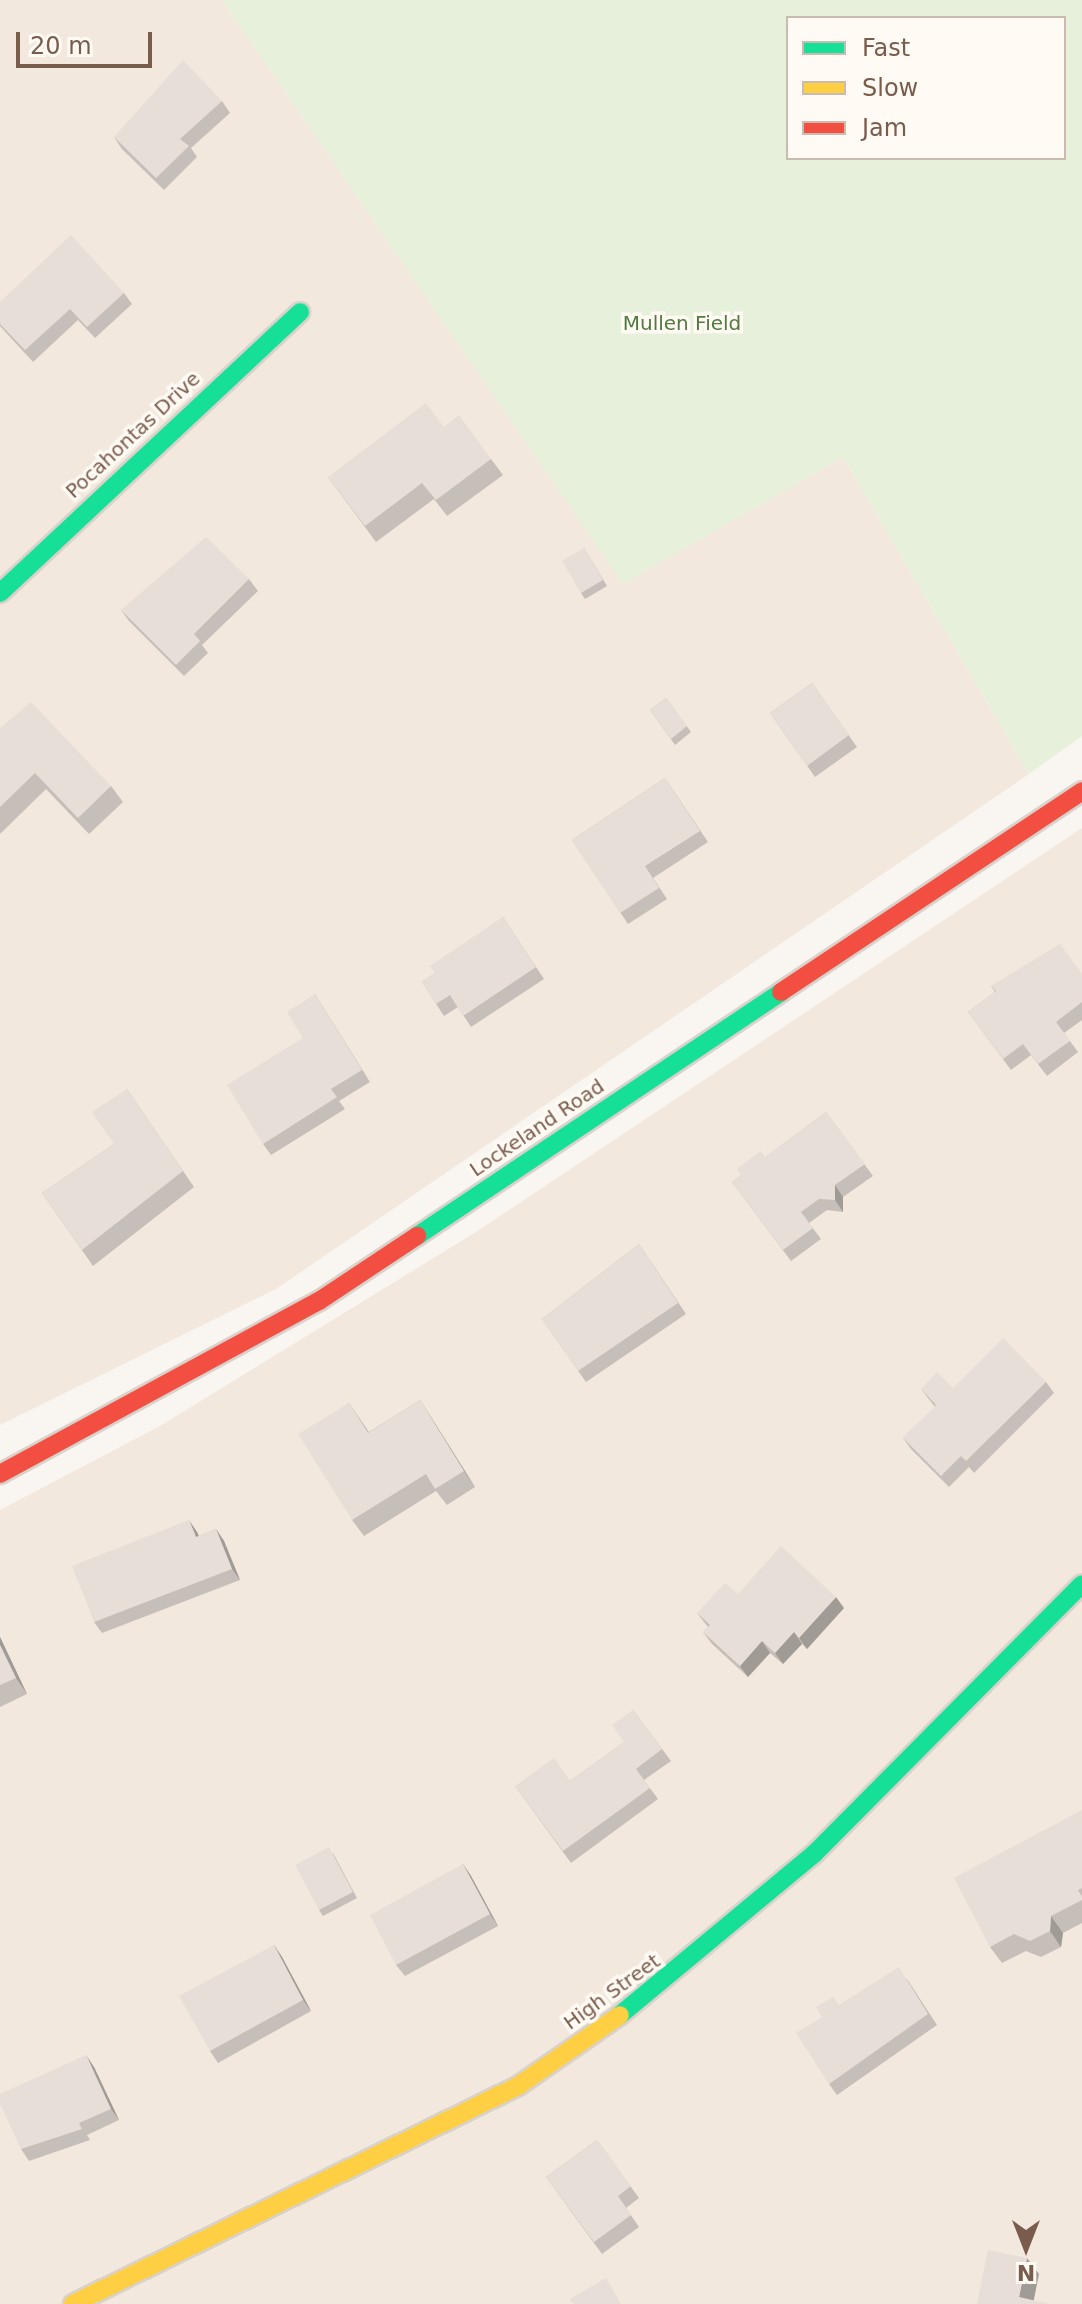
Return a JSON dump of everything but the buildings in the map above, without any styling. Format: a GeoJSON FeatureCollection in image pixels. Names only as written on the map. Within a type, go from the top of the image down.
{"type":"FeatureCollection","features":[{"type":"Feature","properties":{"kind":"street","name":"Pocahontas Drive"},"geometry":{"type":"LineString","coordinates":[[0,593],[300,312]]}},
{"type":"Feature","properties":{"kind":"street","name":"Lockeland Road"},"geometry":{"type":"LineString","coordinates":[[0,1474],[319,1301],[1082,791]]}},
{"type":"Feature","properties":{"kind":"street","name":"High Street"},"geometry":{"type":"LineString","coordinates":[[73,2304],[518,2086],[662,1986],[814,1854],[1082,1584]]}},
{"type":"Feature","properties":{"kind":"shaded area"},"geometry":{"type":"Polygon","coordinates":[[[0,0],[222,0],[623,583],[843,457],[1029,774],[276,1289],[0,1425],[0,0]]]}},
{"type":"Feature","properties":{"kind":"shaded area"},"geometry":{"type":"Polygon","coordinates":[[[1082,828],[1082,2304],[0,2304],[0,1510],[160,1426],[476,1232],[1082,828]]]}},
{"type":"Feature","properties":{"kind":"green space","name":"Mullen Field"},"geometry":{"type":"Polygon","coordinates":[[[222,0],[1082,0],[1082,736],[1029,774],[843,457],[623,584],[222,0]]]}},
{"type":"Feature","properties":{"kind":"traffic: fast"},"geometry":{"type":"LineString","coordinates":[[0,593],[300,312]]}},
{"type":"Feature","properties":{"kind":"traffic: fast"},"geometry":{"type":"LineString","coordinates":[[417,1236],[781,992]]}},
{"type":"Feature","properties":{"kind":"traffic: fast"},"geometry":{"type":"LineString","coordinates":[[620,2015],[814,1854],[1082,1584]]}},
{"type":"Feature","properties":{"kind":"traffic: slow"},"geometry":{"type":"LineString","coordinates":[[73,2304],[518,2086],[620,2015]]}},
{"type":"Feature","properties":{"kind":"traffic: jam"},"geometry":{"type":"LineString","coordinates":[[781,992],[1082,791]]}},
{"type":"Feature","properties":{"kind":"traffic: jam"},"geometry":{"type":"LineString","coordinates":[[0,1474],[319,1301],[417,1236]]}}]}
